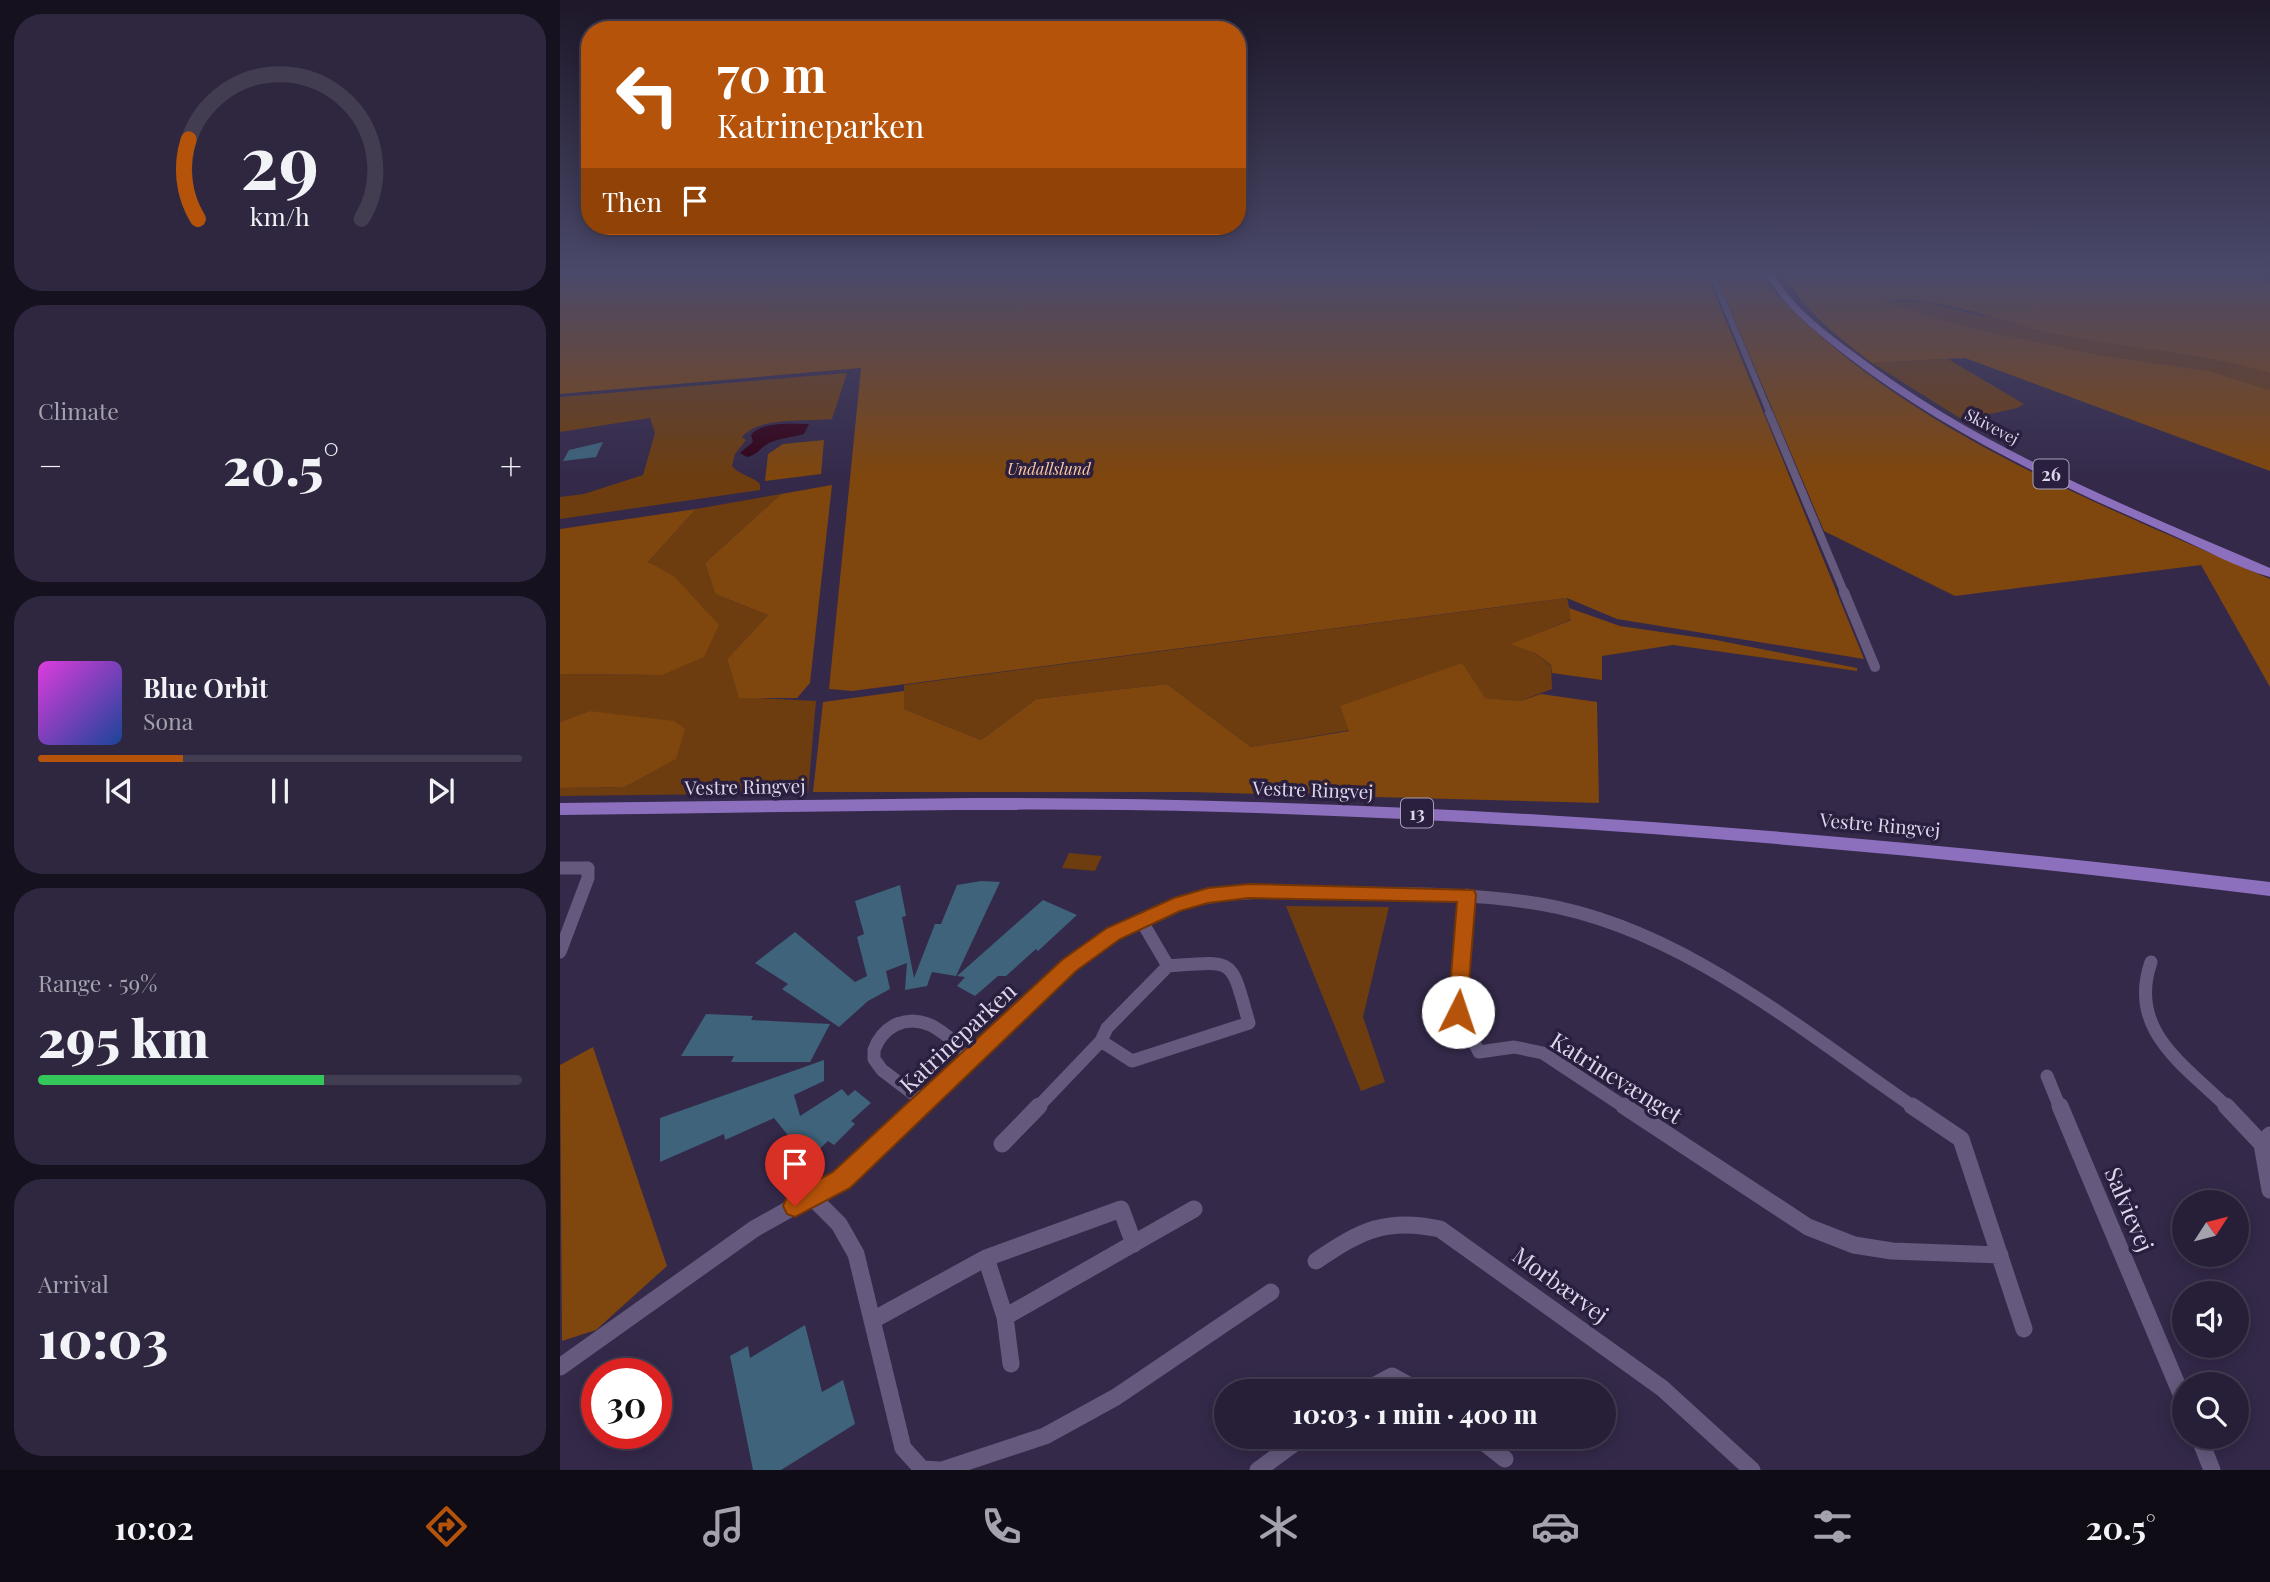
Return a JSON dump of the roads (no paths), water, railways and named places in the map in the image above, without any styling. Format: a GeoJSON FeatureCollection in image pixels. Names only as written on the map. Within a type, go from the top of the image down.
{"type":"FeatureCollection","features":[{"type":"Feature","properties":{"kind":"main road","name":"Skivevej"},"geometry":{"type":"LineString","coordinates":[[1834,341],[1892,385],[1954,423],[2087,491],[2270,573]]}},
{"type":"Feature","properties":{"kind":"main road","name":"Vestre Ringvej"},"geometry":{"type":"LineString","coordinates":[[560,809],[1007,804],[1219,806],[1454,815],[1764,834],[1982,855],[2270,889]]}},
{"type":"Feature","properties":{"kind":"street","name":"Skivevej"},"geometry":{"type":"LineString","coordinates":[[1740,341],[1875,667]]}},
{"type":"Feature","properties":{"kind":"street"},"geometry":{"type":"LineString","coordinates":[[560,868],[588,868],[589,878],[560,952]]}},
{"type":"Feature","properties":{"kind":"street","name":"Katrineparken"},"geometry":{"type":"LineString","coordinates":[[560,1367],[754,1229],[841,1180],[1069,965],[1114,934],[1141,920],[1208,895],[1249,891],[1467,895]]}},
{"type":"Feature","properties":{"kind":"street"},"geometry":{"type":"LineString","coordinates":[[1467,895],[1542,904],[1605,921],[1651,939],[1710,968],[1961,1139],[2025,1329]]}},
{"type":"Feature","properties":{"kind":"street","name":"Katrinevænget"},"geometry":{"type":"LineString","coordinates":[[1467,895],[1458,1012],[1479,1052],[1514,1047],[1543,1053],[1808,1227],[1854,1245],[1892,1251],[2000,1255]]}},
{"type":"Feature","properties":{"kind":"street"},"geometry":{"type":"LineString","coordinates":[[1141,920],[1168,966]]}},
{"type":"Feature","properties":{"kind":"street"},"geometry":{"type":"LineString","coordinates":[[1002,1144],[1101,1041],[1107,1028],[1168,966],[1219,962],[1234,972],[1249,1023],[1132,1061],[1101,1041]]}},
{"type":"Feature","properties":{"kind":"street"},"geometry":{"type":"LineString","coordinates":[[2151,962],[2142,979],[2143,1004],[2155,1032],[2174,1058],[2266,1140],[2270,1190]]}},
{"type":"Feature","properties":{"kind":"street"},"geometry":{"type":"LineString","coordinates":[[924,1102],[880,1068],[874,1059],[875,1049],[890,1028],[902,1022],[926,1022],[972,1058]]}},
{"type":"Feature","properties":{"kind":"street","name":"Salvievej"},"geometry":{"type":"LineString","coordinates":[[2047,1076],[2172,1373]]}},
{"type":"Feature","properties":{"kind":"street"},"geometry":{"type":"LineString","coordinates":[[812,1197],[839,1224],[856,1254],[903,1448],[922,1469],[940,1470],[1045,1436],[1116,1397],[1271,1292]]}},
{"type":"Feature","properties":{"kind":"street"},"geometry":{"type":"LineString","coordinates":[[873,1320],[986,1258],[1121,1209],[1134,1244]]}},
{"type":"Feature","properties":{"kind":"street"},"geometry":{"type":"LineString","coordinates":[[1005,1317],[1194,1209]]}},
{"type":"Feature","properties":{"kind":"street","name":"Morbærvej"},"geometry":{"type":"LineString","coordinates":[[1316,1261],[1349,1238],[1389,1223],[1413,1222],[1440,1229],[1662,1388],[1752,1470]]}},
{"type":"Feature","properties":{"kind":"street"},"geometry":{"type":"LineString","coordinates":[[986,1258],[1005,1317],[1012,1364]]}},
{"type":"Feature","properties":{"kind":"street"},"geometry":{"type":"LineString","coordinates":[[1384,1379],[1390,1375],[1404,1379]]}},
{"type":"Feature","properties":{"kind":"street"},"geometry":{"type":"LineString","coordinates":[[1258,1470],[1287,1449]]}},
{"type":"Feature","properties":{"kind":"street"},"geometry":{"type":"LineString","coordinates":[[1492,1449],[1505,1459]]}},
{"type":"Feature","properties":{"kind":"street"},"geometry":{"type":"LineString","coordinates":[[2204,1449],[2212,1470]]}},
{"type":"Feature","properties":{"kind":"park label","name":"Undallslund"},"geometry":{"type":"Point","coordinates":[1049,468]}}]}
